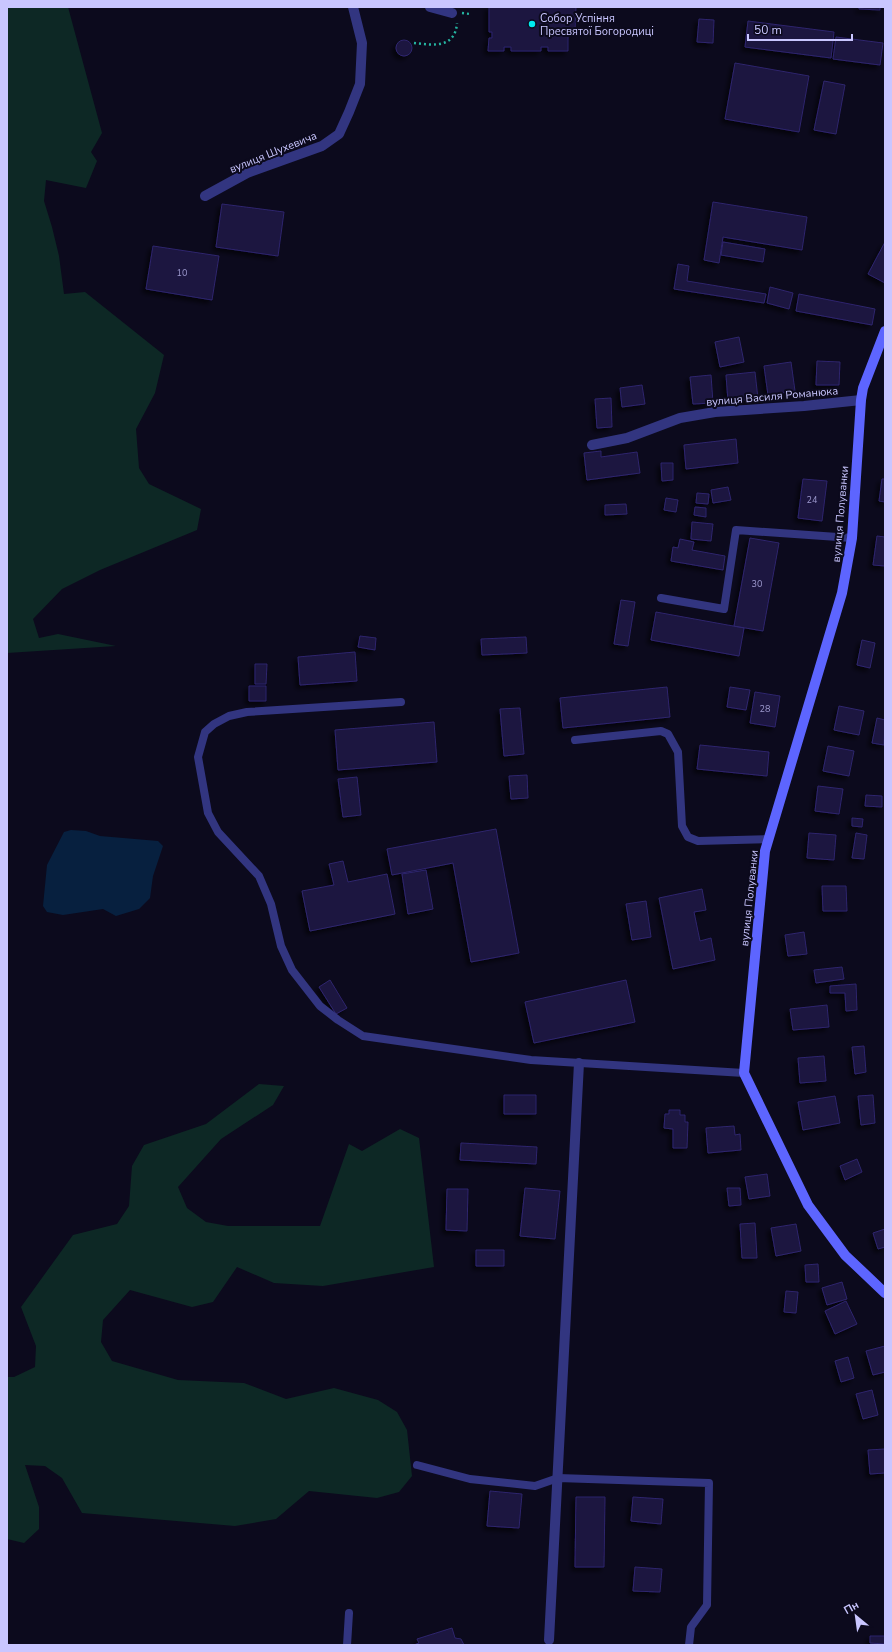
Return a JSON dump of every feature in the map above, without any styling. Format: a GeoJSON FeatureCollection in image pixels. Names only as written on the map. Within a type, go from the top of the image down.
{"type":"FeatureCollection","features":[{"type":"Feature","properties":{"kind":"street","name":"вулиця Шухевича"},"geometry":{"type":"LineString","coordinates":[[205,196],[247,173],[322,146],[339,134],[360,84],[362,43],[353,7]]}},
{"type":"Feature","properties":{"kind":"street"},"geometry":{"type":"LineString","coordinates":[[430,7],[455,16]]}},
{"type":"Feature","properties":{"kind":"street"},"geometry":{"type":"LineString","coordinates":[[861,400],[863,388],[885,331]]}},
{"type":"Feature","properties":{"kind":"street","name":"вулиця Василя Романюка"},"geometry":{"type":"LineString","coordinates":[[592,445],[627,438],[680,418],[715,412],[804,406],[861,400]]}},
{"type":"Feature","properties":{"kind":"street","name":"вулиця Полуванки"},"geometry":{"type":"LineString","coordinates":[[744,1073],[765,851],[842,593],[852,538],[861,400]]}},
{"type":"Feature","properties":{"kind":"street"},"geometry":{"type":"LineString","coordinates":[[549,1640],[579,1063]]}},
{"type":"Feature","properties":{"kind":"street"},"geometry":{"type":"LineString","coordinates":[[744,1073],[808,1205],[845,1255],[885,1293]]}},
{"type":"Feature","properties":{"kind":"lane"},"geometry":{"type":"LineString","coordinates":[[661,598],[724,609],[736,530],[852,538]]}},
{"type":"Feature","properties":{"kind":"lane"},"geometry":{"type":"LineString","coordinates":[[401,702],[246,712],[229,716],[214,724],[205,732],[198,757],[208,812],[218,832],[259,876],[271,904],[281,946],[292,970],[320,1006],[363,1036],[531,1060],[744,1073]]}},
{"type":"Feature","properties":{"kind":"lane"},"geometry":{"type":"LineString","coordinates":[[575,740],[661,731],[668,734],[678,752],[682,826],[688,837],[698,841],[769,839]]}},
{"type":"Feature","properties":{"kind":"lane"},"geometry":{"type":"LineString","coordinates":[[417,1465],[470,1479],[535,1486],[558,1478],[708,1483],[707,1605],[691,1627],[689,1645]]}},
{"type":"Feature","properties":{"kind":"lane"},"geometry":{"type":"LineString","coordinates":[[347,1645],[349,1613]]}},
{"type":"Feature","properties":{"kind":"path"},"geometry":{"type":"LineString","coordinates":[[414,43],[439,45],[446,42],[454,34],[455,16]]}},
{"type":"Feature","properties":{"kind":"green space"},"geometry":{"type":"Polygon","coordinates":[[[7,7],[68,7],[102,133],[91,152],[97,161],[86,188],[46,180],[44,201],[59,256],[64,294],[85,292],[164,355],[155,393],[136,429],[139,468],[149,484],[201,509],[197,530],[100,570],[62,589],[33,619],[39,638],[58,634],[116,646],[7,653],[7,7]]]}},
{"type":"Feature","properties":{"kind":"green space"},"geometry":{"type":"Polygon","coordinates":[[[259,1084],[284,1086],[273,1105],[221,1139],[178,1187],[187,1208],[206,1222],[228,1226],[320,1226],[349,1144],[362,1151],[400,1129],[419,1138],[434,1267],[323,1286],[274,1283],[237,1267],[213,1302],[192,1307],[130,1290],[103,1320],[101,1342],[112,1361],[178,1380],[244,1383],[286,1399],[334,1388],[378,1400],[397,1412],[407,1430],[412,1476],[399,1492],[377,1498],[309,1491],[276,1519],[235,1526],[82,1513],[62,1478],[45,1466],[25,1465],[39,1507],[39,1529],[24,1543],[7,1539],[7,1377],[14,1377],[35,1367],[36,1346],[21,1307],[73,1235],[117,1224],[129,1206],[132,1166],[144,1145],[206,1124],[259,1084]]]}},
{"type":"Feature","properties":{"kind":"water"},"geometry":{"type":"Polygon","coordinates":[[[71,830],[86,831],[100,836],[158,841],[163,846],[153,876],[150,898],[139,909],[116,916],[103,909],[63,915],[47,912],[43,906],[47,865],[64,832],[71,830]]]}},
{"type":"Feature","properties":{"kind":"building","name":"Собор Успіння Пресвятої Богородиці"},"geometry":{"type":"Polygon","coordinates":[[[489,7],[576,7],[575,30],[568,35],[568,51],[548,51],[548,47],[541,47],[541,51],[511,51],[511,47],[504,47],[504,51],[488,51],[489,38],[492,38],[492,32],[489,32],[489,7]]]}},
{"type":"Feature","properties":{"kind":"building"},"geometry":{"type":"Polygon","coordinates":[[[859,7],[880,7],[880,10],[859,9],[859,7]]]}},
{"type":"Feature","properties":{"kind":"building"},"geometry":{"type":"Polygon","coordinates":[[[699,19],[714,20],[713,43],[697,42],[699,19]]]}},
{"type":"Feature","properties":{"kind":"building"},"geometry":{"type":"Polygon","coordinates":[[[748,21],[834,32],[831,58],[745,47],[748,21]]]}},
{"type":"Feature","properties":{"kind":"building"},"geometry":{"type":"Polygon","coordinates":[[[836,37],[883,43],[880,65],[833,59],[836,37]]]}},
{"type":"Feature","properties":{"kind":"building"},"geometry":{"type":"Polygon","coordinates":[[[401,40],[407,40],[412,45],[410,54],[407,56],[401,56],[396,51],[396,45],[401,40]]]}},
{"type":"Feature","properties":{"kind":"building"},"geometry":{"type":"Polygon","coordinates":[[[735,63],[809,76],[799,132],[725,119],[735,63]]]}},
{"type":"Feature","properties":{"kind":"building"},"geometry":{"type":"Polygon","coordinates":[[[824,81],[845,85],[836,134],[814,130],[824,81]]]}},
{"type":"Feature","properties":{"kind":"building"},"geometry":{"type":"Polygon","coordinates":[[[713,202],[807,217],[802,250],[723,237],[719,263],[704,260],[713,202]]]}},
{"type":"Feature","properties":{"kind":"building"},"geometry":{"type":"Polygon","coordinates":[[[222,204],[284,212],[278,256],[216,247],[222,204]]]}},
{"type":"Feature","properties":{"kind":"building"},"geometry":{"type":"Polygon","coordinates":[[[723,242],[765,249],[763,262],[721,255],[723,242]]]}},
{"type":"Feature","properties":{"kind":"building"},"geometry":{"type":"Polygon","coordinates":[[[885,242],[885,283],[868,274],[885,242]]]}},
{"type":"Feature","properties":{"kind":"building"},"geometry":{"type":"Polygon","coordinates":[[[153,246],[219,256],[212,300],[146,289],[153,246]]]}},
{"type":"Feature","properties":{"kind":"building"},"geometry":{"type":"Polygon","coordinates":[[[678,264],[689,266],[687,281],[766,294],[764,303],[674,289],[678,264]]]}},
{"type":"Feature","properties":{"kind":"building"},"geometry":{"type":"Polygon","coordinates":[[[770,287],[793,293],[789,309],[767,303],[770,287]]]}},
{"type":"Feature","properties":{"kind":"building"},"geometry":{"type":"Polygon","coordinates":[[[799,294],[875,309],[872,325],[796,311],[799,294]]]}},
{"type":"Feature","properties":{"kind":"building"},"geometry":{"type":"Polygon","coordinates":[[[739,337],[744,362],[720,367],[715,342],[739,337]]]}},
{"type":"Feature","properties":{"kind":"building"},"geometry":{"type":"Polygon","coordinates":[[[817,361],[840,362],[839,385],[816,385],[817,361]]]}},
{"type":"Feature","properties":{"kind":"building"},"geometry":{"type":"Polygon","coordinates":[[[791,362],[795,391],[768,395],[764,366],[791,362]]]}},
{"type":"Feature","properties":{"kind":"building"},"geometry":{"type":"Polygon","coordinates":[[[755,372],[758,399],[728,401],[726,375],[755,372]]]}},
{"type":"Feature","properties":{"kind":"building"},"geometry":{"type":"Polygon","coordinates":[[[711,375],[713,403],[693,404],[690,377],[711,375]]]}},
{"type":"Feature","properties":{"kind":"building"},"geometry":{"type":"Polygon","coordinates":[[[642,385],[645,404],[622,407],[620,388],[642,385]]]}},
{"type":"Feature","properties":{"kind":"building"},"geometry":{"type":"Polygon","coordinates":[[[611,398],[612,427],[597,428],[595,399],[611,398]]]}},
{"type":"Feature","properties":{"kind":"building"},"geometry":{"type":"Polygon","coordinates":[[[736,439],[738,463],[686,469],[684,445],[736,439]]]}},
{"type":"Feature","properties":{"kind":"building"},"geometry":{"type":"Polygon","coordinates":[[[601,451],[601,457],[637,452],[640,473],[587,480],[584,453],[601,451]]]}},
{"type":"Feature","properties":{"kind":"building"},"geometry":{"type":"Polygon","coordinates":[[[661,463],[673,463],[673,480],[662,481],[661,463]]]}},
{"type":"Feature","properties":{"kind":"building"},"geometry":{"type":"Polygon","coordinates":[[[803,479],[827,481],[822,521],[798,518],[803,479]]]}},
{"type":"Feature","properties":{"kind":"building"},"geometry":{"type":"Polygon","coordinates":[[[882,479],[885,479],[885,502],[879,501],[882,479]]]}},
{"type":"Feature","properties":{"kind":"building"},"geometry":{"type":"Polygon","coordinates":[[[728,487],[731,500],[713,503],[711,490],[728,487]]]}},
{"type":"Feature","properties":{"kind":"building"},"geometry":{"type":"Polygon","coordinates":[[[697,493],[709,494],[708,504],[696,503],[697,493]]]}},
{"type":"Feature","properties":{"kind":"building"},"geometry":{"type":"Polygon","coordinates":[[[666,498],[678,500],[676,512],[664,510],[666,498]]]}},
{"type":"Feature","properties":{"kind":"building"},"geometry":{"type":"Polygon","coordinates":[[[626,504],[627,514],[605,515],[605,505],[626,504]]]}},
{"type":"Feature","properties":{"kind":"building"},"geometry":{"type":"Polygon","coordinates":[[[695,507],[706,508],[706,517],[694,515],[695,507]]]}},
{"type":"Feature","properties":{"kind":"building"},"geometry":{"type":"Polygon","coordinates":[[[692,522],[713,524],[711,541],[691,539],[692,522]]]}},
{"type":"Feature","properties":{"kind":"building"},"geometry":{"type":"Polygon","coordinates":[[[877,536],[885,537],[885,566],[873,565],[877,536]]]}},
{"type":"Feature","properties":{"kind":"building"},"geometry":{"type":"Polygon","coordinates":[[[750,538],[779,543],[763,631],[734,626],[750,538]]]}},
{"type":"Feature","properties":{"kind":"building"},"geometry":{"type":"Polygon","coordinates":[[[680,539],[694,542],[692,550],[725,556],[723,570],[671,561],[673,547],[678,548],[680,539]]]}},
{"type":"Feature","properties":{"kind":"building"},"geometry":{"type":"Polygon","coordinates":[[[621,600],[635,602],[628,646],[614,644],[621,600]]]}},
{"type":"Feature","properties":{"kind":"building"},"geometry":{"type":"Polygon","coordinates":[[[656,612],[744,628],[739,656],[651,640],[656,612]]]}},
{"type":"Feature","properties":{"kind":"building"},"geometry":{"type":"Polygon","coordinates":[[[360,636],[376,638],[375,650],[358,647],[360,636]]]}},
{"type":"Feature","properties":{"kind":"building"},"geometry":{"type":"Polygon","coordinates":[[[526,637],[527,653],[482,655],[481,639],[526,637]]]}},
{"type":"Feature","properties":{"kind":"building"},"geometry":{"type":"Polygon","coordinates":[[[862,640],[875,643],[870,668],[857,665],[862,640]]]}},
{"type":"Feature","properties":{"kind":"building"},"geometry":{"type":"Polygon","coordinates":[[[355,652],[357,681],[300,685],[298,657],[355,652]]]}},
{"type":"Feature","properties":{"kind":"building"},"geometry":{"type":"Polygon","coordinates":[[[255,664],[267,664],[266,684],[255,684],[255,664]]]}},
{"type":"Feature","properties":{"kind":"building"},"geometry":{"type":"Polygon","coordinates":[[[249,686],[266,686],[266,701],[249,701],[249,686]]]}},
{"type":"Feature","properties":{"kind":"building"},"geometry":{"type":"Polygon","coordinates":[[[667,687],[670,717],[563,728],[560,698],[667,687]]]}},
{"type":"Feature","properties":{"kind":"building"},"geometry":{"type":"Polygon","coordinates":[[[730,687],[750,690],[746,710],[727,707],[730,687]]]}},
{"type":"Feature","properties":{"kind":"building"},"geometry":{"type":"Polygon","coordinates":[[[755,692],[780,696],[775,727],[750,723],[755,692]]]}},
{"type":"Feature","properties":{"kind":"building"},"geometry":{"type":"Polygon","coordinates":[[[839,706],[864,711],[859,735],[834,730],[839,706]]]}},
{"type":"Feature","properties":{"kind":"building"},"geometry":{"type":"Polygon","coordinates":[[[520,708],[524,754],[504,756],[500,709],[520,708]]]}},
{"type":"Feature","properties":{"kind":"building"},"geometry":{"type":"Polygon","coordinates":[[[877,718],[885,720],[884,745],[872,743],[877,718]]]}},
{"type":"Feature","properties":{"kind":"building"},"geometry":{"type":"Polygon","coordinates":[[[434,722],[437,762],[338,770],[335,730],[434,722]]]}},
{"type":"Feature","properties":{"kind":"building"},"geometry":{"type":"Polygon","coordinates":[[[700,745],[769,752],[767,776],[697,769],[700,745]]]}},
{"type":"Feature","properties":{"kind":"building"},"geometry":{"type":"Polygon","coordinates":[[[828,746],[854,751],[849,776],[823,771],[828,746]]]}},
{"type":"Feature","properties":{"kind":"building"},"geometry":{"type":"Polygon","coordinates":[[[527,775],[528,798],[511,799],[509,776],[527,775]]]}},
{"type":"Feature","properties":{"kind":"building"},"geometry":{"type":"Polygon","coordinates":[[[357,777],[361,815],[343,817],[338,779],[357,777]]]}},
{"type":"Feature","properties":{"kind":"building"},"geometry":{"type":"Polygon","coordinates":[[[818,786],[843,789],[839,814],[815,811],[818,786]]]}},
{"type":"Feature","properties":{"kind":"building"},"geometry":{"type":"Polygon","coordinates":[[[866,795],[882,796],[882,807],[865,806],[866,795]]]}},
{"type":"Feature","properties":{"kind":"building"},"geometry":{"type":"Polygon","coordinates":[[[852,818],[863,819],[862,827],[852,826],[852,818]]]}},
{"type":"Feature","properties":{"kind":"building"},"geometry":{"type":"Polygon","coordinates":[[[496,829],[519,953],[471,962],[453,863],[392,875],[387,849],[496,829]]]}},
{"type":"Feature","properties":{"kind":"building"},"geometry":{"type":"Polygon","coordinates":[[[809,833],[836,835],[834,860],[807,858],[809,833]]]}},
{"type":"Feature","properties":{"kind":"building"},"geometry":{"type":"Polygon","coordinates":[[[856,833],[867,835],[864,859],[852,858],[856,833]]]}},
{"type":"Feature","properties":{"kind":"building"},"geometry":{"type":"Polygon","coordinates":[[[343,861],[348,882],[387,874],[395,914],[310,931],[302,891],[334,885],[329,864],[343,861]]]}},
{"type":"Feature","properties":{"kind":"building"},"geometry":{"type":"Polygon","coordinates":[[[426,870],[433,909],[408,914],[402,874],[426,870]]]}},
{"type":"Feature","properties":{"kind":"building"},"geometry":{"type":"Polygon","coordinates":[[[822,886],[846,886],[847,911],[823,911],[822,886]]]}},
{"type":"Feature","properties":{"kind":"building"},"geometry":{"type":"Polygon","coordinates":[[[702,889],[706,910],[694,912],[700,941],[711,938],[715,960],[673,969],[659,898],[702,889]]]}},
{"type":"Feature","properties":{"kind":"building"},"geometry":{"type":"Polygon","coordinates":[[[646,901],[651,937],[632,940],[626,904],[646,901]]]}},
{"type":"Feature","properties":{"kind":"building"},"geometry":{"type":"Polygon","coordinates":[[[804,932],[807,954],[788,956],[785,935],[804,932]]]}},
{"type":"Feature","properties":{"kind":"building"},"geometry":{"type":"Polygon","coordinates":[[[842,967],[844,979],[816,983],[814,970],[842,967]]]}},
{"type":"Feature","properties":{"kind":"building"},"geometry":{"type":"Polygon","coordinates":[[[330,980],[347,1008],[336,1014],[319,987],[330,980]]]}},
{"type":"Feature","properties":{"kind":"building"},"geometry":{"type":"Polygon","coordinates":[[[626,980],[635,1022],[534,1043],[525,1002],[626,980]]]}},
{"type":"Feature","properties":{"kind":"building"},"geometry":{"type":"Polygon","coordinates":[[[856,984],[857,1010],[846,1011],[845,993],[830,993],[830,986],[856,984]]]}},
{"type":"Feature","properties":{"kind":"building"},"geometry":{"type":"Polygon","coordinates":[[[827,1005],[829,1027],[793,1030],[790,1009],[827,1005]]]}},
{"type":"Feature","properties":{"kind":"building"},"geometry":{"type":"Polygon","coordinates":[[[864,1046],[866,1072],[855,1074],[852,1047],[864,1046]]]}},
{"type":"Feature","properties":{"kind":"building"},"geometry":{"type":"Polygon","coordinates":[[[824,1056],[826,1081],[800,1083],[798,1058],[824,1056]]]}},
{"type":"Feature","properties":{"kind":"building"},"geometry":{"type":"Polygon","coordinates":[[[504,1095],[536,1095],[536,1114],[504,1114],[504,1095]]]}},
{"type":"Feature","properties":{"kind":"building"},"geometry":{"type":"Polygon","coordinates":[[[873,1095],[875,1123],[861,1125],[858,1096],[873,1095]]]}},
{"type":"Feature","properties":{"kind":"building"},"geometry":{"type":"Polygon","coordinates":[[[835,1096],[840,1123],[803,1130],[798,1102],[835,1096]]]}},
{"type":"Feature","properties":{"kind":"building"},"geometry":{"type":"Polygon","coordinates":[[[669,1110],[680,1110],[680,1115],[685,1115],[685,1122],[688,1122],[687,1148],[673,1148],[673,1129],[664,1128],[665,1114],[669,1114],[669,1110]]]}},
{"type":"Feature","properties":{"kind":"building"},"geometry":{"type":"Polygon","coordinates":[[[734,1126],[735,1135],[740,1134],[741,1150],[708,1153],[706,1128],[734,1126]]]}},
{"type":"Feature","properties":{"kind":"building"},"geometry":{"type":"Polygon","coordinates":[[[461,1143],[537,1147],[536,1164],[460,1160],[461,1143]]]}},
{"type":"Feature","properties":{"kind":"building"},"geometry":{"type":"Polygon","coordinates":[[[857,1159],[862,1172],[845,1180],[840,1166],[857,1159]]]}},
{"type":"Feature","properties":{"kind":"building"},"geometry":{"type":"Polygon","coordinates":[[[767,1174],[770,1196],[749,1199],[745,1177],[767,1174]]]}},
{"type":"Feature","properties":{"kind":"building"},"geometry":{"type":"Polygon","coordinates":[[[525,1188],[560,1191],[555,1239],[520,1236],[525,1188]]]}},
{"type":"Feature","properties":{"kind":"building"},"geometry":{"type":"Polygon","coordinates":[[[727,1188],[740,1188],[741,1205],[729,1206],[727,1188]]]}},
{"type":"Feature","properties":{"kind":"building"},"geometry":{"type":"Polygon","coordinates":[[[447,1189],[468,1189],[467,1231],[446,1230],[447,1189]]]}},
{"type":"Feature","properties":{"kind":"building"},"geometry":{"type":"Polygon","coordinates":[[[755,1223],[757,1258],[742,1258],[740,1224],[755,1223]]]}},
{"type":"Feature","properties":{"kind":"building"},"geometry":{"type":"Polygon","coordinates":[[[796,1224],[801,1251],[776,1256],[771,1228],[796,1224]]]}},
{"type":"Feature","properties":{"kind":"building"},"geometry":{"type":"Polygon","coordinates":[[[885,1229],[885,1247],[878,1249],[873,1233],[885,1229]]]}},
{"type":"Feature","properties":{"kind":"building"},"geometry":{"type":"Polygon","coordinates":[[[476,1250],[504,1250],[504,1266],[476,1266],[476,1250]]]}},
{"type":"Feature","properties":{"kind":"building"},"geometry":{"type":"Polygon","coordinates":[[[818,1264],[819,1282],[806,1282],[805,1265],[818,1264]]]}},
{"type":"Feature","properties":{"kind":"building"},"geometry":{"type":"Polygon","coordinates":[[[842,1282],[847,1299],[827,1305],[822,1288],[842,1282]]]}},
{"type":"Feature","properties":{"kind":"building"},"geometry":{"type":"Polygon","coordinates":[[[786,1291],[798,1292],[796,1313],[784,1312],[786,1291]]]}},
{"type":"Feature","properties":{"kind":"building"},"geometry":{"type":"Polygon","coordinates":[[[846,1301],[857,1324],[835,1334],[825,1311],[846,1301]]]}},
{"type":"Feature","properties":{"kind":"building"},"geometry":{"type":"Polygon","coordinates":[[[885,1346],[885,1372],[873,1375],[866,1351],[885,1346]]]}},
{"type":"Feature","properties":{"kind":"building"},"geometry":{"type":"Polygon","coordinates":[[[848,1357],[854,1378],[841,1382],[835,1361],[848,1357]]]}},
{"type":"Feature","properties":{"kind":"building"},"geometry":{"type":"Polygon","coordinates":[[[872,1390],[878,1415],[863,1419],[856,1394],[872,1390]]]}},
{"type":"Feature","properties":{"kind":"building"},"geometry":{"type":"Polygon","coordinates":[[[885,1449],[885,1473],[870,1474],[868,1450],[885,1449]]]}},
{"type":"Feature","properties":{"kind":"building"},"geometry":{"type":"Polygon","coordinates":[[[490,1491],[522,1494],[519,1528],[487,1526],[490,1491]]]}},
{"type":"Feature","properties":{"kind":"building"},"geometry":{"type":"Polygon","coordinates":[[[576,1497],[605,1497],[604,1567],[575,1567],[576,1497]]]}},
{"type":"Feature","properties":{"kind":"building"},"geometry":{"type":"Polygon","coordinates":[[[633,1497],[663,1499],[661,1524],[631,1521],[633,1497]]]}},
{"type":"Feature","properties":{"kind":"building"},"geometry":{"type":"Polygon","coordinates":[[[635,1567],[662,1569],[660,1592],[633,1591],[635,1567]]]}},
{"type":"Feature","properties":{"kind":"building"},"geometry":{"type":"Polygon","coordinates":[[[452,1628],[455,1638],[461,1639],[464,1645],[414,1645],[419,1643],[417,1639],[452,1628]]]}},
{"type":"Feature","properties":{"kind":"building"},"geometry":{"type":"Polygon","coordinates":[[[870,1636],[885,1636],[885,1644],[870,1643],[870,1636]]]}},
{"type":"Feature","properties":{"kind":"place","name":"Собор Успіння Пресвятої Богородиці"},"geometry":{"type":"Point","coordinates":[532,24]}}]}
